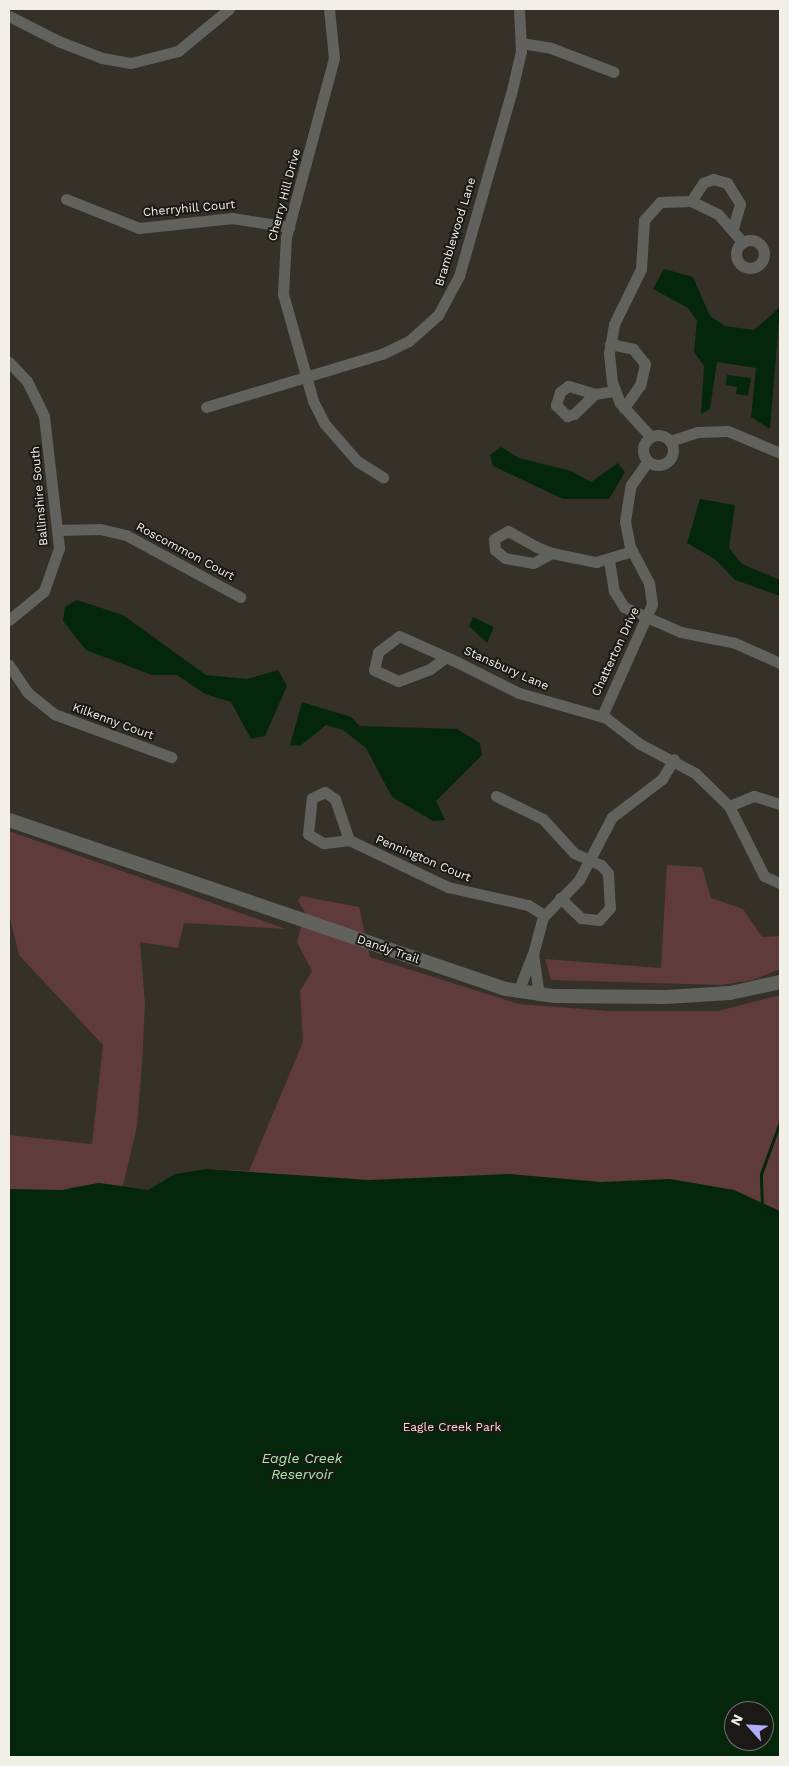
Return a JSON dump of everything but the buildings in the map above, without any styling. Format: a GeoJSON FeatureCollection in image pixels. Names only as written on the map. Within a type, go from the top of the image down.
{"type":"FeatureCollection","features":[{"type":"Feature","properties":{"kind":"street"},"geometry":{"type":"LineString","coordinates":[[9,16],[58,42],[102,58],[131,63],[178,51],[229,9]]}},
{"type":"Feature","properties":{"kind":"street","name":"Cherry Hill Drive"},"geometry":{"type":"LineString","coordinates":[[329,9],[334,58],[329,89],[289,227],[282,262],[283,294],[305,377],[330,432],[358,461],[383,477]]}},
{"type":"Feature","properties":{"kind":"street","name":"Bramblewood Lane"},"geometry":{"type":"LineString","coordinates":[[206,406],[305,377],[400,346],[428,326],[444,307],[461,272],[521,43],[519,9]]}},
{"type":"Feature","properties":{"kind":"street"},"geometry":{"type":"LineString","coordinates":[[521,43],[551,48],[614,72]]}},
{"type":"Feature","properties":{"kind":"street"},"geometry":{"type":"LineString","coordinates":[[691,201],[706,181],[727,183],[740,204],[733,229]]}},
{"type":"Feature","properties":{"kind":"street","name":"Cherryhill Court"},"geometry":{"type":"LineString","coordinates":[[66,198],[139,228],[232,218],[289,227]]}},
{"type":"Feature","properties":{"kind":"street"},"geometry":{"type":"LineString","coordinates":[[648,461],[658,465],[668,461],[673,452],[670,442],[662,436],[651,437],[624,408],[615,391],[610,344],[623,303],[641,269],[646,215],[660,202],[691,201],[714,211],[733,229],[743,243]]}},
{"type":"Feature","properties":{"kind":"street"},"geometry":{"type":"LineString","coordinates":[[610,344],[635,350],[645,364],[640,385],[624,408]]}},
{"type":"Feature","properties":{"kind":"street","name":"Ballinshire South"},"geometry":{"type":"LineString","coordinates":[[9,362],[27,381],[43,412],[58,530],[58,558],[49,582],[31,606],[9,620]]}},
{"type":"Feature","properties":{"kind":"street"},"geometry":{"type":"LineString","coordinates":[[595,394],[615,391]]}},
{"type":"Feature","properties":{"kind":"street"},"geometry":{"type":"LineString","coordinates":[[670,442],[693,433],[728,431],[780,453]]}},
{"type":"Feature","properties":{"kind":"street","name":"Chatterton Drive"},"geometry":{"type":"LineString","coordinates":[[602,716],[647,618],[651,590],[632,552],[625,521],[628,495],[648,461],[644,447],[651,437]]}},
{"type":"Feature","properties":{"kind":"street","name":"Roscommon Court"},"geometry":{"type":"LineString","coordinates":[[58,530],[100,529],[126,535],[240,597]]}},
{"type":"Feature","properties":{"kind":"street"},"geometry":{"type":"LineString","coordinates":[[552,553],[543,561],[521,562],[496,552],[494,539],[508,531],[552,553],[593,562],[609,560],[632,552]]}},
{"type":"Feature","properties":{"kind":"street"},"geometry":{"type":"LineString","coordinates":[[609,560],[619,601],[647,618],[686,634],[735,643],[780,663]]}},
{"type":"Feature","properties":{"kind":"street","name":"Stansbury Lane"},"geometry":{"type":"LineString","coordinates":[[445,658],[430,669],[398,681],[374,670],[378,652],[399,636],[534,698],[602,716],[640,744],[674,759],[694,771],[729,806],[764,876],[780,883]]}},
{"type":"Feature","properties":{"kind":"street","name":"Kilkenny Court"},"geometry":{"type":"LineString","coordinates":[[9,664],[27,692],[54,714],[171,757]]}},
{"type":"Feature","properties":{"kind":"street"},"geometry":{"type":"LineString","coordinates":[[539,995],[533,954],[535,934],[544,915],[591,861],[612,817],[662,779],[674,759]]}},
{"type":"Feature","properties":{"kind":"street"},"geometry":{"type":"LineString","coordinates":[[326,792],[335,798],[350,840],[328,843],[309,836],[307,826],[314,794],[326,792]]}},
{"type":"Feature","properties":{"kind":"street"},"geometry":{"type":"LineString","coordinates":[[496,796],[543,819],[574,854],[591,861],[608,873],[610,908],[606,916],[595,921],[583,920],[560,898]]}},
{"type":"Feature","properties":{"kind":"street"},"geometry":{"type":"LineString","coordinates":[[729,806],[754,796],[780,804]]}},
{"type":"Feature","properties":{"kind":"street","name":"Dandy Trail"},"geometry":{"type":"LineString","coordinates":[[9,820],[518,992],[539,995],[666,998],[730,993],[780,982]]}},
{"type":"Feature","properties":{"kind":"street","name":"Pennington Court"},"geometry":{"type":"LineString","coordinates":[[350,840],[448,887],[528,905],[544,915]]}},
{"type":"Feature","properties":{"kind":"street"},"geometry":{"type":"LineString","coordinates":[[518,992],[533,954]]}},
{"type":"Feature","properties":{"kind":"green space","name":"Eagle Creek Reservoir"},"geometry":{"type":"Polygon","coordinates":[[[9,831],[286,929],[184,923],[178,948],[140,942],[145,1004],[142,1063],[137,1126],[123,1186],[99,1183],[69,1188],[148,1190],[207,1169],[249,1171],[303,1042],[300,991],[312,971],[297,942],[305,912],[298,901],[301,896],[359,907],[370,957],[519,1004],[608,1011],[718,1011],[780,995],[780,1757],[9,1757],[9,1135],[92,1144],[103,1045],[19,955],[9,914],[9,831]]]}},
{"type":"Feature","properties":{"kind":"green space"},"geometry":{"type":"Polygon","coordinates":[[[667,865],[702,867],[711,898],[743,909],[762,937],[780,936],[780,969],[753,980],[721,985],[551,980],[545,959],[661,968],[667,865]]]}},
{"type":"Feature","properties":{"kind":"water"},"geometry":{"type":"Polygon","coordinates":[[[664,269],[693,277],[710,316],[725,326],[754,330],[780,307],[770,429],[751,417],[756,368],[717,362],[710,409],[701,414],[704,366],[694,352],[697,321],[688,308],[653,289],[664,269]]]}},
{"type":"Feature","properties":{"kind":"water"},"geometry":{"type":"Polygon","coordinates":[[[727,375],[751,378],[748,396],[736,394],[737,387],[726,385],[727,375]]]}},
{"type":"Feature","properties":{"kind":"water"},"geometry":{"type":"Polygon","coordinates":[[[501,447],[519,458],[571,471],[591,482],[618,463],[625,472],[609,499],[563,499],[493,466],[490,455],[501,447]]]}},
{"type":"Feature","properties":{"kind":"water"},"geometry":{"type":"Polygon","coordinates":[[[700,499],[735,505],[729,548],[742,564],[780,580],[780,596],[735,580],[716,560],[687,543],[700,499]]]}},
{"type":"Feature","properties":{"kind":"water"},"geometry":{"type":"Polygon","coordinates":[[[77,600],[123,615],[206,675],[247,679],[278,670],[287,686],[265,736],[251,739],[231,702],[205,694],[177,675],[152,675],[86,650],[63,621],[65,607],[77,600]]]}},
{"type":"Feature","properties":{"kind":"water"},"geometry":{"type":"Polygon","coordinates":[[[473,617],[494,627],[487,643],[469,626],[473,617]]]}},
{"type":"Feature","properties":{"kind":"water"},"geometry":{"type":"Polygon","coordinates":[[[302,702],[351,717],[360,726],[457,729],[480,743],[482,755],[436,801],[445,820],[433,821],[392,797],[366,748],[343,730],[326,725],[300,746],[290,745],[302,702]]]}},
{"type":"Feature","properties":{"kind":"water","name":"Eagle Creek Reservoir"},"geometry":{"type":"Polygon","coordinates":[[[207,1169],[369,1180],[509,1174],[601,1182],[670,1179],[734,1190],[780,1211],[780,1757],[9,1757],[9,1189],[62,1190],[99,1183],[148,1190],[175,1174],[207,1169]]]}},
{"type":"Feature","properties":{"kind":"waterway"},"geometry":{"type":"LineString","coordinates":[[762,1207],[761,1174],[780,1122]]}},
{"type":"Feature","properties":{"kind":"park label","name":"Eagle Creek Park"},"geometry":{"type":"Point","coordinates":[452,1428]}}]}
